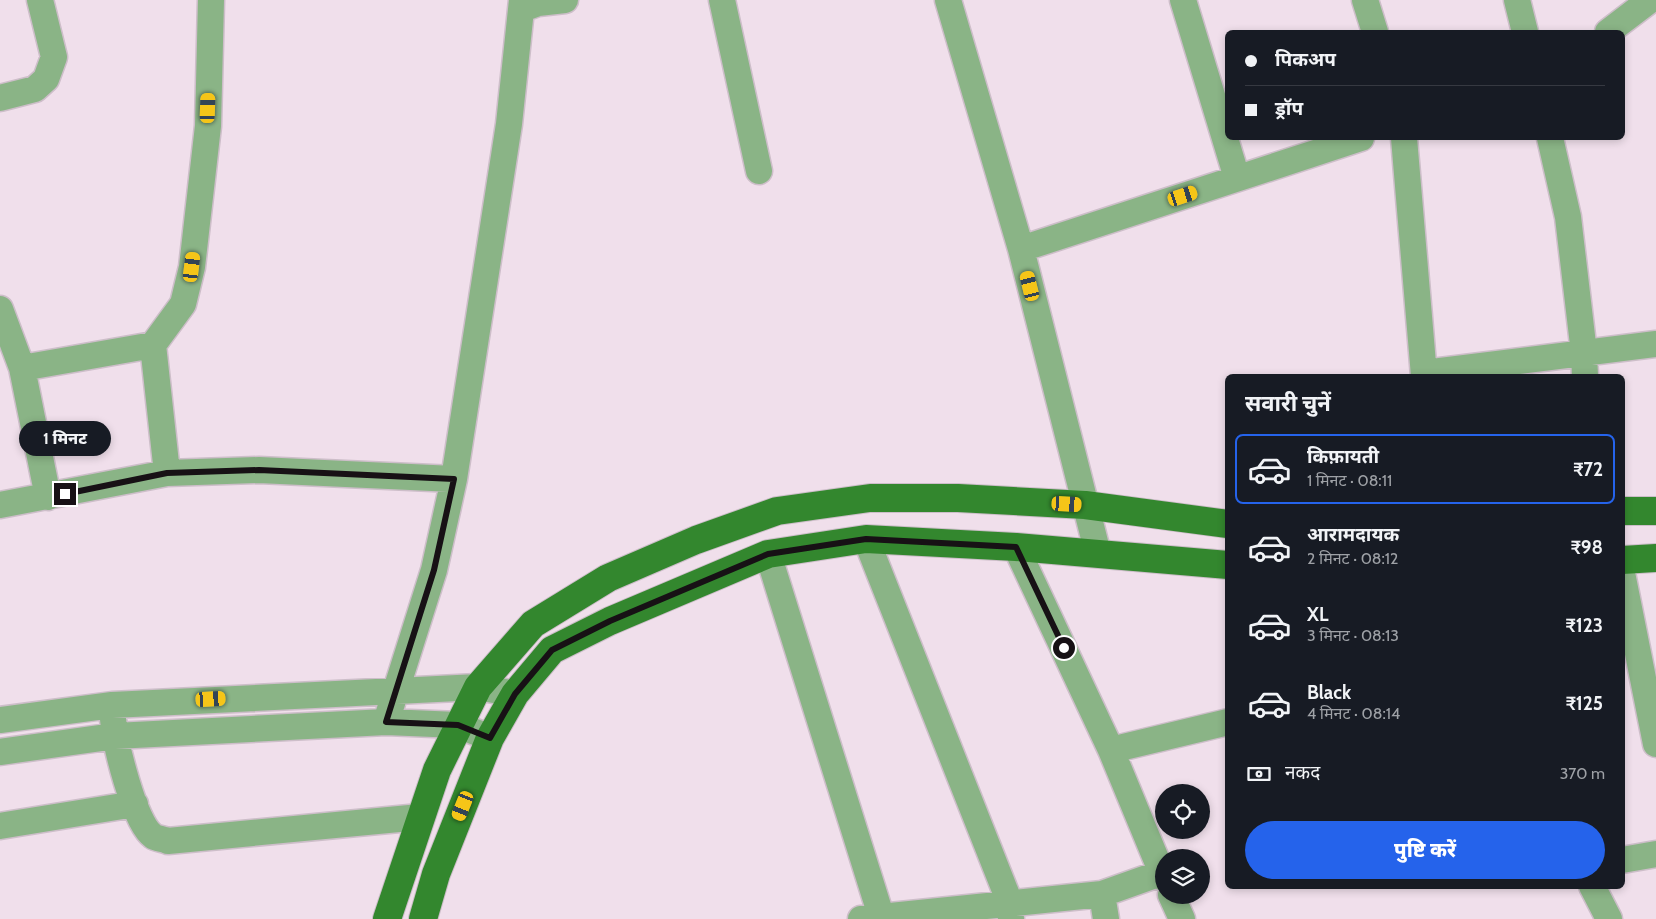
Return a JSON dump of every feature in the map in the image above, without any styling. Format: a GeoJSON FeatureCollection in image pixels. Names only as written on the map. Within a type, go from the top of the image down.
{"type":"FeatureCollection","features":[{"type":"Feature","properties":{"kind":"main road"},"geometry":{"type":"LineString","coordinates":[[387,919],[437,770],[478,687],[534,624],[608,578],[696,540],[777,512],[870,498],[958,498],[1085,505],[1225,524]]}},
{"type":"Feature","properties":{"kind":"main road"},"geometry":{"type":"LineString","coordinates":[[1625,511],[1656,511]]}},
{"type":"Feature","properties":{"kind":"main road"},"geometry":{"type":"LineString","coordinates":[[424,919],[436,874],[490,738],[515,694],[552,650],[610,621],[768,554],[866,539],[1016,547],[1225,565]]}},
{"type":"Feature","properties":{"kind":"main road"},"geometry":{"type":"LineString","coordinates":[[1625,560],[1656,558]]}},
{"type":"Feature","properties":{"kind":"street"},"geometry":{"type":"LineString","coordinates":[[0,98],[35,89],[46,79],[54,57],[40,0]]}},
{"type":"Feature","properties":{"kind":"street"},"geometry":{"type":"LineString","coordinates":[[167,473],[153,345],[183,304],[192,267],[208,126],[212,0]]}},
{"type":"Feature","properties":{"kind":"street"},"geometry":{"type":"LineString","coordinates":[[386,722],[434,570],[454,479],[509,124],[522,5],[565,0]]}},
{"type":"Feature","properties":{"kind":"street"},"geometry":{"type":"LineString","coordinates":[[722,0],[759,171]]}},
{"type":"Feature","properties":{"kind":"street"},"geometry":{"type":"LineString","coordinates":[[948,0],[1021,249],[1098,554]]}},
{"type":"Feature","properties":{"kind":"street"},"geometry":{"type":"LineString","coordinates":[[1183,0],[1225,138]]}},
{"type":"Feature","properties":{"kind":"street"},"geometry":{"type":"LineString","coordinates":[[1365,0],[1374,30]]}},
{"type":"Feature","properties":{"kind":"street"},"geometry":{"type":"LineString","coordinates":[[1517,0],[1525,30]]}},
{"type":"Feature","properties":{"kind":"street"},"geometry":{"type":"LineString","coordinates":[[1611,30],[1650,0]]}},
{"type":"Feature","properties":{"kind":"street"},"geometry":{"type":"LineString","coordinates":[[1225,140],[1237,178]]}},
{"type":"Feature","properties":{"kind":"street"},"geometry":{"type":"LineString","coordinates":[[1021,249],[1356,140]]}},
{"type":"Feature","properties":{"kind":"street"},"geometry":{"type":"LineString","coordinates":[[1404,140],[1424,374]]}},
{"type":"Feature","properties":{"kind":"street"},"geometry":{"type":"LineString","coordinates":[[1550,140],[1568,217],[1585,365]]}},
{"type":"Feature","properties":{"kind":"street"},"geometry":{"type":"LineString","coordinates":[[0,309],[22,368],[48,497]]}},
{"type":"Feature","properties":{"kind":"street"},"geometry":{"type":"LineString","coordinates":[[1440,374],[1585,365],[1656,344]]}},
{"type":"Feature","properties":{"kind":"street"},"geometry":{"type":"LineString","coordinates":[[22,368],[153,345]]}},
{"type":"Feature","properties":{"kind":"street"},"geometry":{"type":"LineString","coordinates":[[0,505],[167,473],[259,470],[454,479]]}},
{"type":"Feature","properties":{"kind":"street"},"geometry":{"type":"LineString","coordinates":[[866,539],[1010,911]]}},
{"type":"Feature","properties":{"kind":"street"},"geometry":{"type":"LineString","coordinates":[[1016,547],[1111,750],[1155,858]]}},
{"type":"Feature","properties":{"kind":"street"},"geometry":{"type":"LineString","coordinates":[[768,554],[875,918],[1104,906],[1155,886]]}},
{"type":"Feature","properties":{"kind":"street"},"geometry":{"type":"LineString","coordinates":[[1625,588],[1656,744]]}},
{"type":"Feature","properties":{"kind":"street"},"geometry":{"type":"LineString","coordinates":[[0,720],[112,705],[478,687],[515,694]]}},
{"type":"Feature","properties":{"kind":"street"},"geometry":{"type":"LineString","coordinates":[[112,705],[115,736],[134,804],[143,825],[154,836],[168,841],[420,817]]}},
{"type":"Feature","properties":{"kind":"street"},"geometry":{"type":"LineString","coordinates":[[0,752],[115,736],[386,722],[458,725],[490,738]]}},
{"type":"Feature","properties":{"kind":"street"},"geometry":{"type":"LineString","coordinates":[[1111,750],[1225,723]]}},
{"type":"Feature","properties":{"kind":"street"},"geometry":{"type":"LineString","coordinates":[[0,826],[134,804]]}},
{"type":"Feature","properties":{"kind":"street"},"geometry":{"type":"LineString","coordinates":[[1625,859],[1656,854]]}},
{"type":"Feature","properties":{"kind":"street"},"geometry":{"type":"LineString","coordinates":[[1594,889],[1609,919]]}},
{"type":"Feature","properties":{"kind":"street"},"geometry":{"type":"LineString","coordinates":[[1175,904],[1182,919]]}},
{"type":"Feature","properties":{"kind":"route"},"geometry":{"type":"LineString","coordinates":[[65,494],[167,473],[259,470],[454,479],[434,570],[386,722],[458,725],[490,738],[515,694],[552,650],[610,621],[768,554],[866,539],[1016,547],[1064,648]]}}]}
